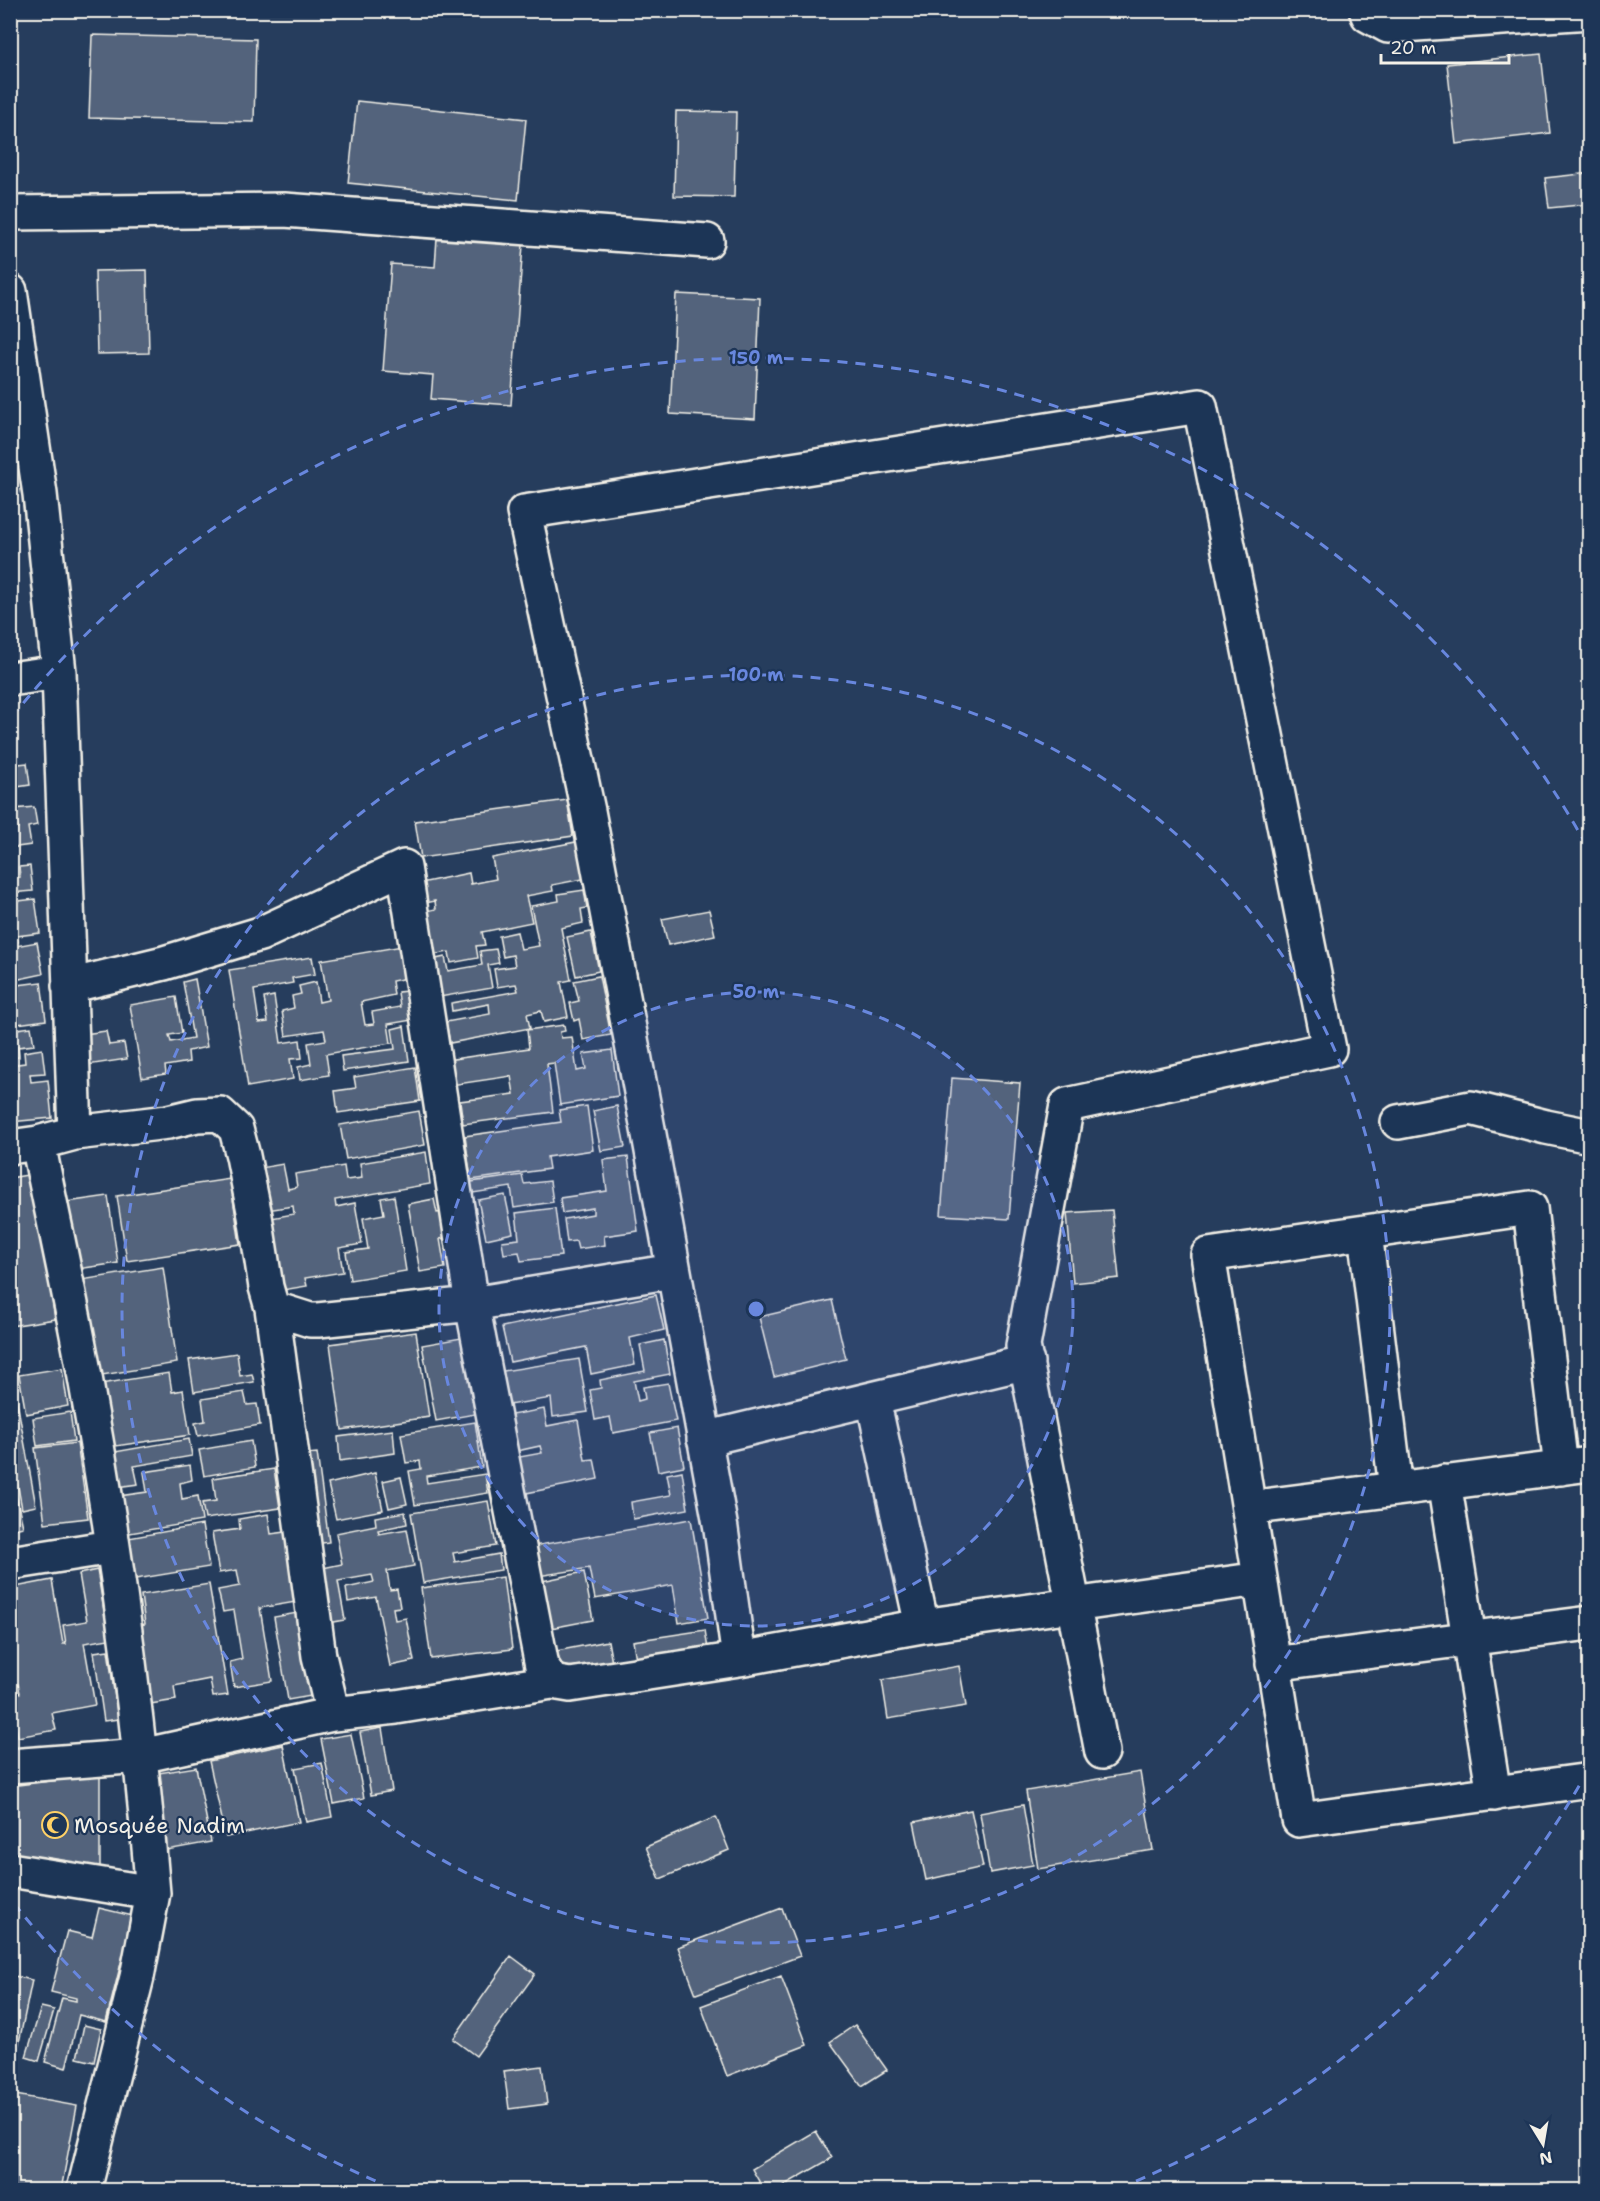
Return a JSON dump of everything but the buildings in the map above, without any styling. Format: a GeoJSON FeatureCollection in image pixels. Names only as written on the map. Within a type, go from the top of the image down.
{"type":"FeatureCollection","features":[{"type":"Feature","properties":{"kind":"street"},"geometry":{"type":"LineString","coordinates":[[1366,10],[1368,15],[1388,26],[1590,12]]}},
{"type":"Feature","properties":{"kind":"street"},"geometry":{"type":"LineString","coordinates":[[10,213],[284,210],[707,241]]}},
{"type":"Feature","properties":{"kind":"street"},"geometry":{"type":"LineString","coordinates":[[10,291],[40,494],[59,672],[75,1133]]}},
{"type":"Feature","properties":{"kind":"street"},"geometry":{"type":"LineString","coordinates":[[739,1659],[721,1529],[588,811],[524,512],[1200,406],[1329,1048],[1067,1105],[1023,1346],[1102,1752]]}},
{"type":"Feature","properties":{"kind":"street"},"geometry":{"type":"LineString","coordinates":[[10,679],[59,672]]}},
{"type":"Feature","properties":{"kind":"street"},"geometry":{"type":"LineString","coordinates":[[69,986],[164,963],[260,934],[404,867],[472,1304],[542,1666],[552,1682]]}},
{"type":"Feature","properties":{"kind":"street"},"geometry":{"type":"LineString","coordinates":[[1398,1122],[1471,1108],[1590,1136]]}},
{"type":"Feature","properties":{"kind":"street"},"geometry":{"type":"LineString","coordinates":[[84,2190],[137,1977],[153,1893],[141,1756],[87,1384],[24,1145],[75,1133],[168,1122],[197,1115],[220,1114],[236,1129],[272,1308],[319,1656],[333,1714]]}},
{"type":"Feature","properties":{"kind":"street"},"geometry":{"type":"LineString","coordinates":[[1248,1508],[1575,1466],[1530,1208],[1208,1256],[1248,1508],[1260,1579],[1273,1664],[1299,1820],[1590,1780]]}},
{"type":"Feature","properties":{"kind":"street"},"geometry":{"type":"LineString","coordinates":[[1365,1232],[1396,1489]]}},
{"type":"Feature","properties":{"kind":"street"},"geometry":{"type":"LineString","coordinates":[[272,1308],[310,1320],[318,1320],[472,1304],[673,1271]]}},
{"type":"Feature","properties":{"kind":"street"},"geometry":{"type":"LineString","coordinates":[[704,1439],[1027,1362]]}},
{"type":"Feature","properties":{"kind":"street"},"geometry":{"type":"LineString","coordinates":[[873,1399],[921,1626]]}},
{"type":"Feature","properties":{"kind":"street"},"geometry":{"type":"LineString","coordinates":[[1444,1482],[1494,1794]]}},
{"type":"Feature","properties":{"kind":"street"},"geometry":{"type":"LineString","coordinates":[[10,1563],[112,1546]]}},
{"type":"Feature","properties":{"kind":"street"},"geometry":{"type":"LineString","coordinates":[[10,1766],[141,1756],[333,1714],[396,1707],[552,1682],[570,1685],[739,1659],[921,1626],[1260,1579]]}},
{"type":"Feature","properties":{"kind":"street"},"geometry":{"type":"LineString","coordinates":[[1273,1664],[1590,1623]]}},
{"type":"Feature","properties":{"kind":"street"},"geometry":{"type":"LineString","coordinates":[[10,1870],[153,1893]]}},
{"type":"Feature","properties":{"kind":"place","name":"Mosquée Nadim"},"geometry":{"type":"Point","coordinates":[55,1825]}}]}
